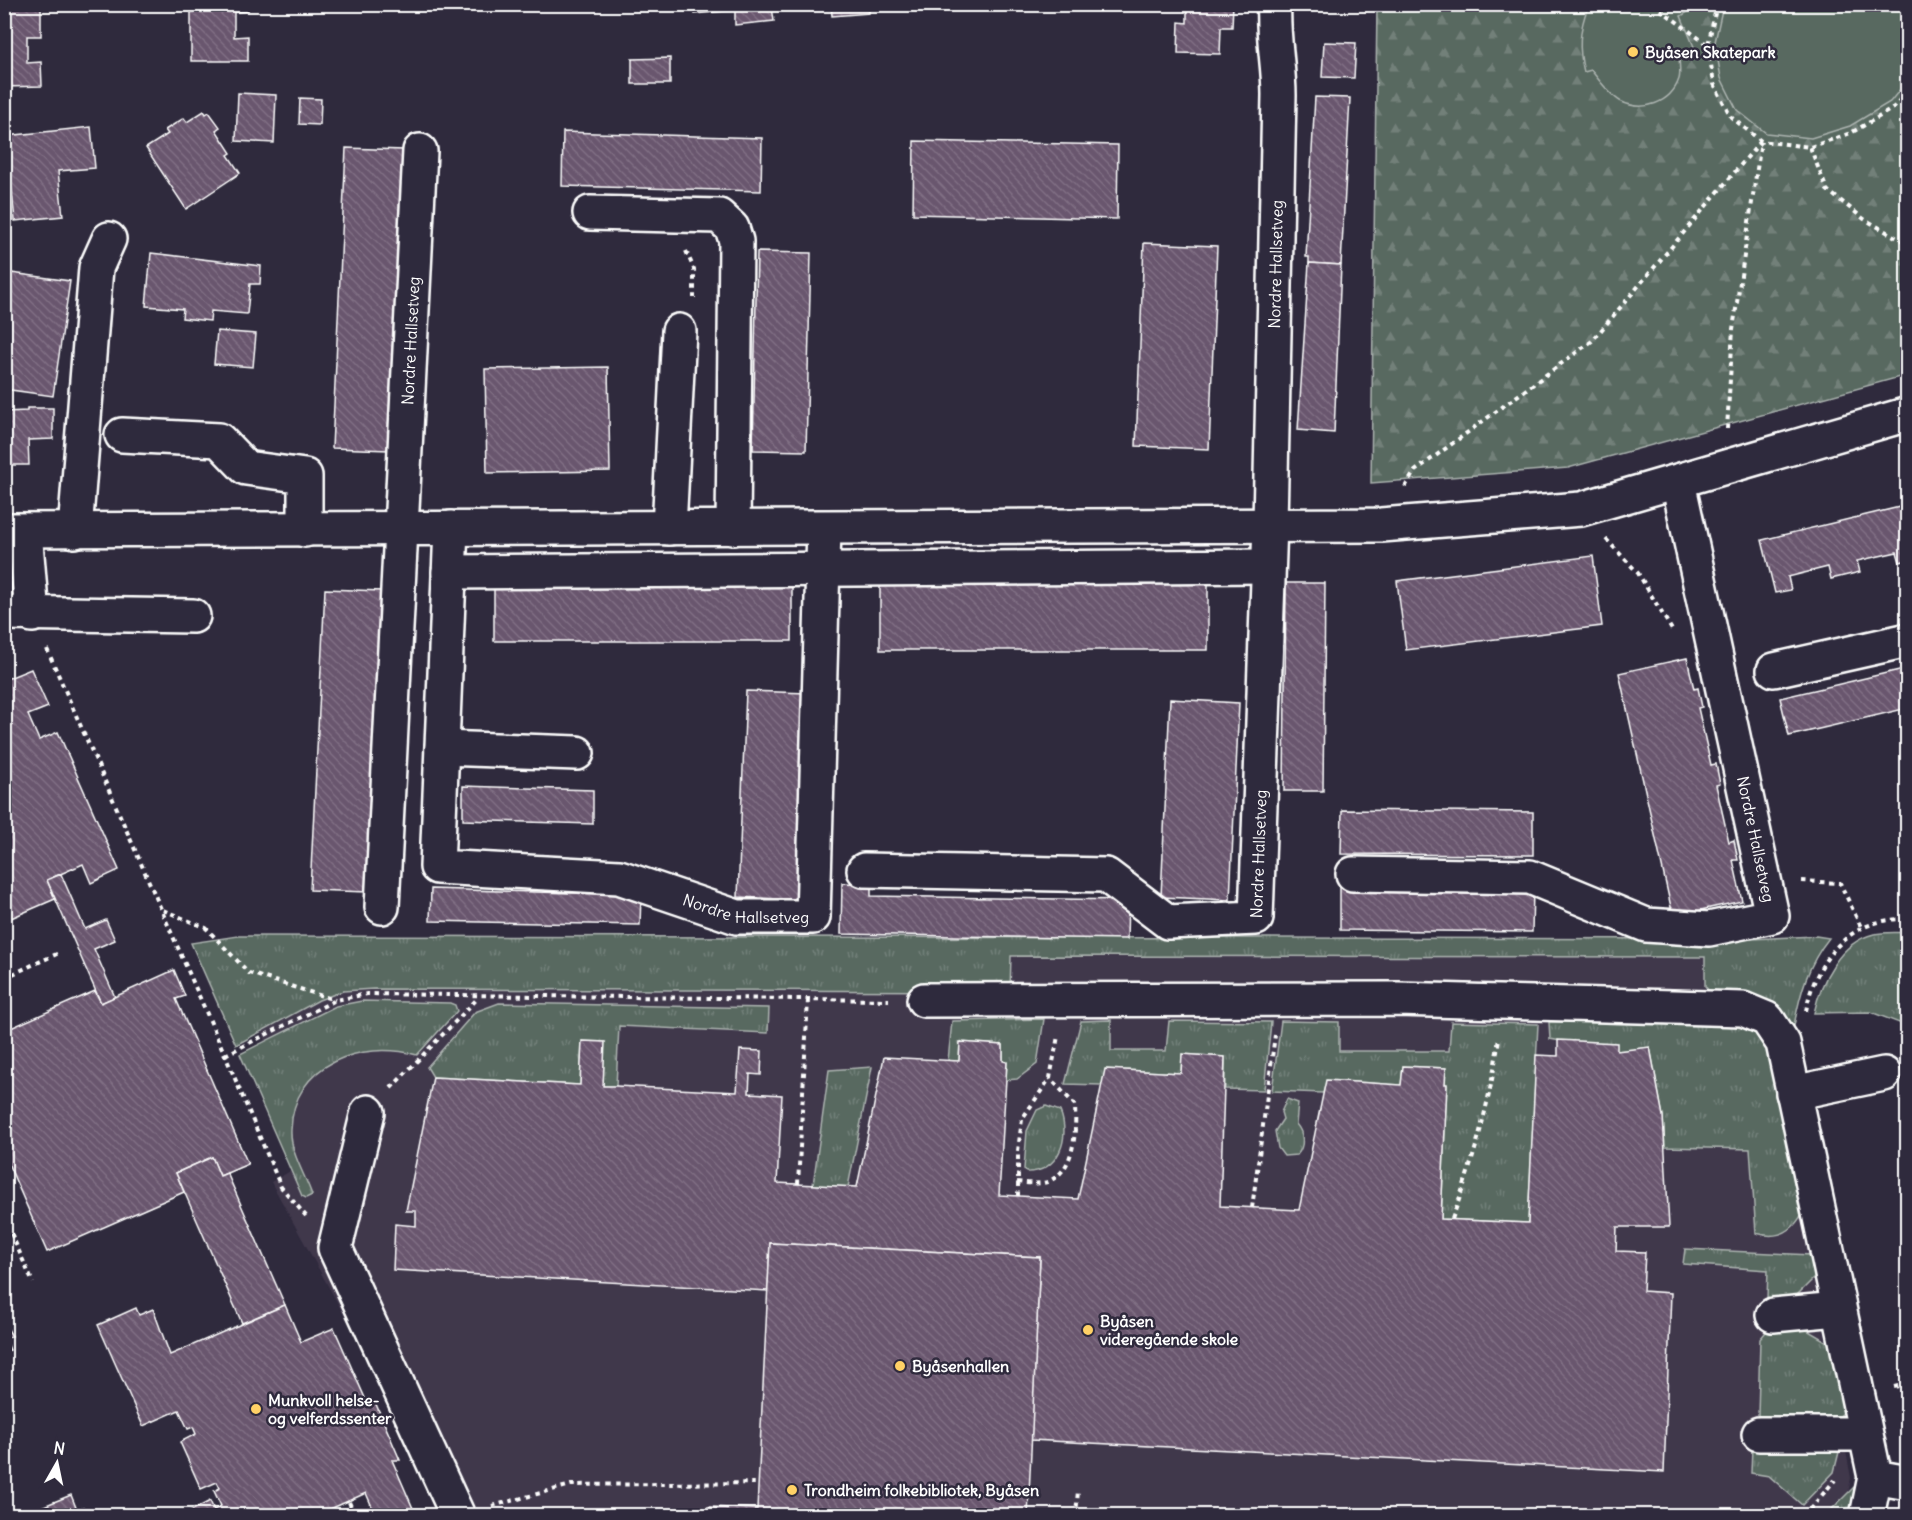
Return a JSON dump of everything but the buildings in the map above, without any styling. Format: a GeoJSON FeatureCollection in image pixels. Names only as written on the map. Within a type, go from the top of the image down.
{"type":"FeatureCollection","features":[{"type":"Feature","properties":{"kind":"street","name":"Nordre Hallsetveg"},"geometry":{"type":"LineString","coordinates":[[864,870],[1106,875],[1168,922],[1256,918],[1270,524],[1279,71],[1273,26],[1274,4]]}},
{"type":"Feature","properties":{"kind":"street","name":"Nordre Hallsetveg"},"geometry":{"type":"LineString","coordinates":[[382,907],[420,151]]}},
{"type":"Feature","properties":{"kind":"street"},"geometry":{"type":"LineString","coordinates":[[590,213],[719,216],[732,228],[736,241],[733,528]]}},
{"type":"Feature","properties":{"kind":"street"},"geometry":{"type":"LineString","coordinates":[[75,531],[96,268],[109,239]]}},
{"type":"Feature","properties":{"kind":"street"},"geometry":{"type":"LineString","coordinates":[[669,528],[680,331]]}},
{"type":"Feature","properties":{"kind":"street"},"geometry":{"type":"LineString","coordinates":[[193,616],[18,614],[15,531],[1381,525],[1581,508],[1725,469],[1908,414]]}},
{"type":"Feature","properties":{"kind":"street"},"geometry":{"type":"LineString","coordinates":[[122,435],[219,440],[246,468],[305,476],[305,530]]}},
{"type":"Feature","properties":{"kind":"street","name":"Nordre Hallsetveg"},"geometry":{"type":"LineString","coordinates":[[1353,874],[1530,877],[1646,925],[1709,929],[1772,916],[1678,482]]}},
{"type":"Feature","properties":{"kind":"street"},"geometry":{"type":"LineString","coordinates":[[451,528],[441,748],[577,753]]}},
{"type":"Feature","properties":{"kind":"street","name":"Nordre Hallsetveg"},"geometry":{"type":"LineString","coordinates":[[441,748],[436,867],[619,877],[737,917],[813,917],[824,528]]}},
{"type":"Feature","properties":{"kind":"street"},"geometry":{"type":"LineString","coordinates":[[449,572],[1268,566]]}},
{"type":"Feature","properties":{"kind":"street"},"geometry":{"type":"LineString","coordinates":[[1774,669],[1908,640]]}},
{"type":"Feature","properties":{"kind":"street"},"geometry":{"type":"LineString","coordinates":[[924,1000],[1280,999],[1505,1002],[1743,1009],[1767,1019],[1782,1043],[1875,1477],[1867,1515]]}},
{"type":"Feature","properties":{"kind":"street"},"geometry":{"type":"LineString","coordinates":[[1793,1093],[1884,1074]]}},
{"type":"Feature","properties":{"kind":"street"},"geometry":{"type":"LineString","coordinates":[[368,1112],[335,1248],[471,1512]]}},
{"type":"Feature","properties":{"kind":"street"},"geometry":{"type":"LineString","coordinates":[[1773,1315],[1838,1309]]}},
{"type":"Feature","properties":{"kind":"street"},"geometry":{"type":"LineString","coordinates":[[1759,1434],[1865,1434]]}},
{"type":"Feature","properties":{"kind":"street"},"geometry":{"type":"LineString","coordinates":[[1875,1477],[1908,1483]]}},
{"type":"Feature","properties":{"kind":"path"},"geometry":{"type":"LineString","coordinates":[[1653,4],[1708,45]]}},
{"type":"Feature","properties":{"kind":"path"},"geometry":{"type":"LineString","coordinates":[[1717,4],[1708,45],[1714,84],[1731,117],[1761,141],[1810,147],[1851,133],[1892,109],[1908,91]]}},
{"type":"Feature","properties":{"kind":"path"},"geometry":{"type":"LineString","coordinates":[[1725,469],[1733,329],[1761,141]]}},
{"type":"Feature","properties":{"kind":"path"},"geometry":{"type":"LineString","coordinates":[[1381,525],[1415,471],[1592,341],[1761,141]]}},
{"type":"Feature","properties":{"kind":"path"},"geometry":{"type":"LineString","coordinates":[[1810,147],[1827,190],[1864,219],[1908,244]]}},
{"type":"Feature","properties":{"kind":"path"},"geometry":{"type":"LineString","coordinates":[[680,331],[690,317],[695,293],[691,257],[684,250]]}},
{"type":"Feature","properties":{"kind":"path"},"geometry":{"type":"LineString","coordinates":[[1581,508],[1594,528],[1638,573],[1677,638],[1690,651],[1717,662]]}},
{"type":"Feature","properties":{"kind":"path"},"geometry":{"type":"LineString","coordinates":[[18,614],[162,910],[281,1188],[335,1248]]}},
{"type":"Feature","properties":{"kind":"path"},"geometry":{"type":"LineString","coordinates":[[1764,878],[1840,884],[1860,927]]}},
{"type":"Feature","properties":{"kind":"path"},"geometry":{"type":"LineString","coordinates":[[162,910],[206,928],[249,973],[336,1000]]}},
{"type":"Feature","properties":{"kind":"path"},"geometry":{"type":"LineString","coordinates":[[1782,1043],[1803,1029],[1810,990],[1823,960],[1860,927],[1908,919]]}},
{"type":"Feature","properties":{"kind":"path"},"geometry":{"type":"LineString","coordinates":[[4,978],[61,952]]}},
{"type":"Feature","properties":{"kind":"path"},"geometry":{"type":"LineString","coordinates":[[225,1055],[336,1000],[367,994],[478,997],[924,1000]]}},
{"type":"Feature","properties":{"kind":"path"},"geometry":{"type":"LineString","coordinates":[[368,1112],[478,997]]}},
{"type":"Feature","properties":{"kind":"path"},"geometry":{"type":"LineString","coordinates":[[1018,1196],[1022,1119],[1050,1078],[1065,999]]}},
{"type":"Feature","properties":{"kind":"path"},"geometry":{"type":"LineString","coordinates":[[1252,1208],[1280,999]]}},
{"type":"Feature","properties":{"kind":"path"},"geometry":{"type":"LineString","coordinates":[[798,1184],[808,1000]]}},
{"type":"Feature","properties":{"kind":"path"},"geometry":{"type":"LineString","coordinates":[[1452,1220],[1473,1163],[1485,1116],[1505,1002]]}},
{"type":"Feature","properties":{"kind":"path"},"geometry":{"type":"LineString","coordinates":[[1017,1182],[1038,1184],[1054,1179],[1068,1162],[1076,1129],[1075,1105],[1050,1078]]}},
{"type":"Feature","properties":{"kind":"path"},"geometry":{"type":"LineString","coordinates":[[4,1217],[33,1283]]}},
{"type":"Feature","properties":{"kind":"path"},"geometry":{"type":"LineString","coordinates":[[471,1512],[571,1485],[758,1483]]}},
{"type":"Feature","properties":{"kind":"path"},"geometry":{"type":"LineString","coordinates":[[1804,1515],[1830,1488]]}},
{"type":"Feature","properties":{"kind":"path"},"geometry":{"type":"LineString","coordinates":[[1076,1515],[1078,1490]]}},
{"type":"Feature","properties":{"kind":"path"},"geometry":{"type":"LineString","coordinates":[[349,1502],[355,1515]]}},
{"type":"Feature","properties":{"kind":"shaded area","name":"Byåsen videregående skole"},"geometry":{"type":"Polygon","coordinates":[[[238,936],[1751,939],[1851,1478],[1844,1515],[454,1515],[271,1182],[296,1168],[238,936]]]}},
{"type":"Feature","properties":{"kind":"green space"},"geometry":{"type":"Polygon","coordinates":[[[1377,5],[1907,5],[1907,375],[1568,468],[1371,483],[1377,5]]]}},
{"type":"Feature","properties":{"kind":"green space","name":"Byåsen Skatepark"},"geometry":{"type":"Polygon","coordinates":[[[1601,5],[1699,5],[1681,16],[1695,49],[1679,56],[1679,79],[1670,94],[1663,100],[1647,106],[1620,101],[1604,87],[1591,70],[1584,72],[1580,47],[1583,23],[1588,7],[1597,10],[1601,5]]]}},
{"type":"Feature","properties":{"kind":"green space"},"geometry":{"type":"Polygon","coordinates":[[[1723,5],[1907,5],[1907,81],[1890,102],[1850,126],[1811,138],[1766,133],[1737,110],[1721,78],[1715,42],[1723,5]]]}},
{"type":"Feature","properties":{"kind":"green space"},"geometry":{"type":"Polygon","coordinates":[[[1907,932],[1907,1026],[1871,1012],[1814,1013],[1827,976],[1851,945],[1874,934],[1907,932]]]}},
{"type":"Feature","properties":{"kind":"green space"},"geometry":{"type":"Polygon","coordinates":[[[238,936],[1751,939],[1816,936],[1829,938],[1806,979],[1794,1026],[1782,1012],[1764,999],[1709,991],[1705,986],[1705,957],[1011,956],[1010,991],[373,989],[343,991],[319,1000],[236,1045],[191,943],[238,936]]]}},
{"type":"Feature","properties":{"kind":"green space"},"geometry":{"type":"Polygon","coordinates":[[[362,1001],[450,1003],[455,1005],[457,1011],[417,1055],[396,1051],[353,1054],[317,1073],[304,1088],[295,1107],[291,1139],[295,1155],[312,1195],[306,1198],[302,1196],[240,1054],[336,1006],[362,1001]]]}},
{"type":"Feature","properties":{"kind":"green space"},"geometry":{"type":"Polygon","coordinates":[[[499,1003],[769,1008],[768,1033],[619,1026],[616,1086],[603,1086],[604,1042],[582,1041],[580,1085],[433,1077],[427,1067],[475,1012],[499,1003]]]}},
{"type":"Feature","properties":{"kind":"green space"},"geometry":{"type":"Polygon","coordinates":[[[1044,1019],[1037,1064],[1017,1079],[1006,1080],[1007,1062],[1003,1061],[1003,1045],[960,1042],[959,1061],[948,1061],[952,1021],[1044,1019]]]}},
{"type":"Feature","properties":{"kind":"green space"},"geometry":{"type":"Polygon","coordinates":[[[1111,1020],[1111,1051],[1166,1051],[1169,1021],[1271,1022],[1264,1090],[1225,1089],[1225,1057],[1182,1054],[1181,1073],[1106,1069],[1102,1085],[1065,1084],[1081,1021],[1111,1020]]]}},
{"type":"Feature","properties":{"kind":"green space"},"geometry":{"type":"Polygon","coordinates":[[[1281,1021],[1339,1022],[1339,1051],[1449,1051],[1451,1022],[1538,1024],[1528,1223],[1441,1219],[1447,1085],[1445,1084],[1445,1068],[1403,1066],[1401,1085],[1327,1080],[1323,1093],[1272,1091],[1281,1021]]]}},
{"type":"Feature","properties":{"kind":"green space"},"geometry":{"type":"Polygon","coordinates":[[[1724,1021],[1747,1028],[1764,1044],[1803,1212],[1795,1225],[1784,1233],[1764,1235],[1756,1233],[1750,1149],[1665,1147],[1663,1116],[1650,1047],[1617,1051],[1550,1039],[1549,1022],[1724,1021]]]}},
{"type":"Feature","properties":{"kind":"green space"},"geometry":{"type":"Polygon","coordinates":[[[872,1067],[848,1187],[813,1185],[829,1070],[872,1067]]]}},
{"type":"Feature","properties":{"kind":"green space"},"geometry":{"type":"Polygon","coordinates":[[[1287,1099],[1298,1103],[1296,1124],[1301,1131],[1302,1144],[1297,1155],[1284,1156],[1278,1148],[1275,1131],[1283,1119],[1281,1112],[1287,1099]]]}},
{"type":"Feature","properties":{"kind":"green space"},"geometry":{"type":"Polygon","coordinates":[[[1046,1106],[1060,1111],[1064,1132],[1060,1152],[1047,1167],[1026,1172],[1024,1169],[1027,1131],[1037,1110],[1046,1106]]]}},
{"type":"Feature","properties":{"kind":"green space"},"geometry":{"type":"Polygon","coordinates":[[[1685,1249],[1811,1255],[1817,1275],[1795,1297],[1767,1298],[1768,1270],[1683,1264],[1685,1249]]]}},
{"type":"Feature","properties":{"kind":"green space"},"geometry":{"type":"Polygon","coordinates":[[[1770,1327],[1807,1330],[1831,1344],[1845,1402],[1843,1413],[1832,1422],[1758,1416],[1760,1339],[1770,1327]]]}},
{"type":"Feature","properties":{"kind":"green space"},"geometry":{"type":"Polygon","coordinates":[[[1752,1447],[1836,1450],[1839,1452],[1834,1472],[1802,1505],[1769,1476],[1751,1473],[1752,1447]]]}},
{"type":"Feature","properties":{"kind":"green space"},"geometry":{"type":"Polygon","coordinates":[[[1858,1483],[1851,1515],[1825,1516],[1858,1483]]]}},
{"type":"Feature","properties":{"kind":"place","name":"Byåsen Skatepark"},"geometry":{"type":"Point","coordinates":[1633,52]}},
{"type":"Feature","properties":{"kind":"place","name":"Byåsen videregående skole"},"geometry":{"type":"Point","coordinates":[1088,1330]}},
{"type":"Feature","properties":{"kind":"place","name":"Byåsenhallen"},"geometry":{"type":"Point","coordinates":[900,1366]}},
{"type":"Feature","properties":{"kind":"place","name":"Munkvoll helse- og velferdssenter"},"geometry":{"type":"Point","coordinates":[256,1409]}},
{"type":"Feature","properties":{"kind":"place","name":"Trondheim folkebibliotek, Byåsen"},"geometry":{"type":"Point","coordinates":[792,1490]}}]}
